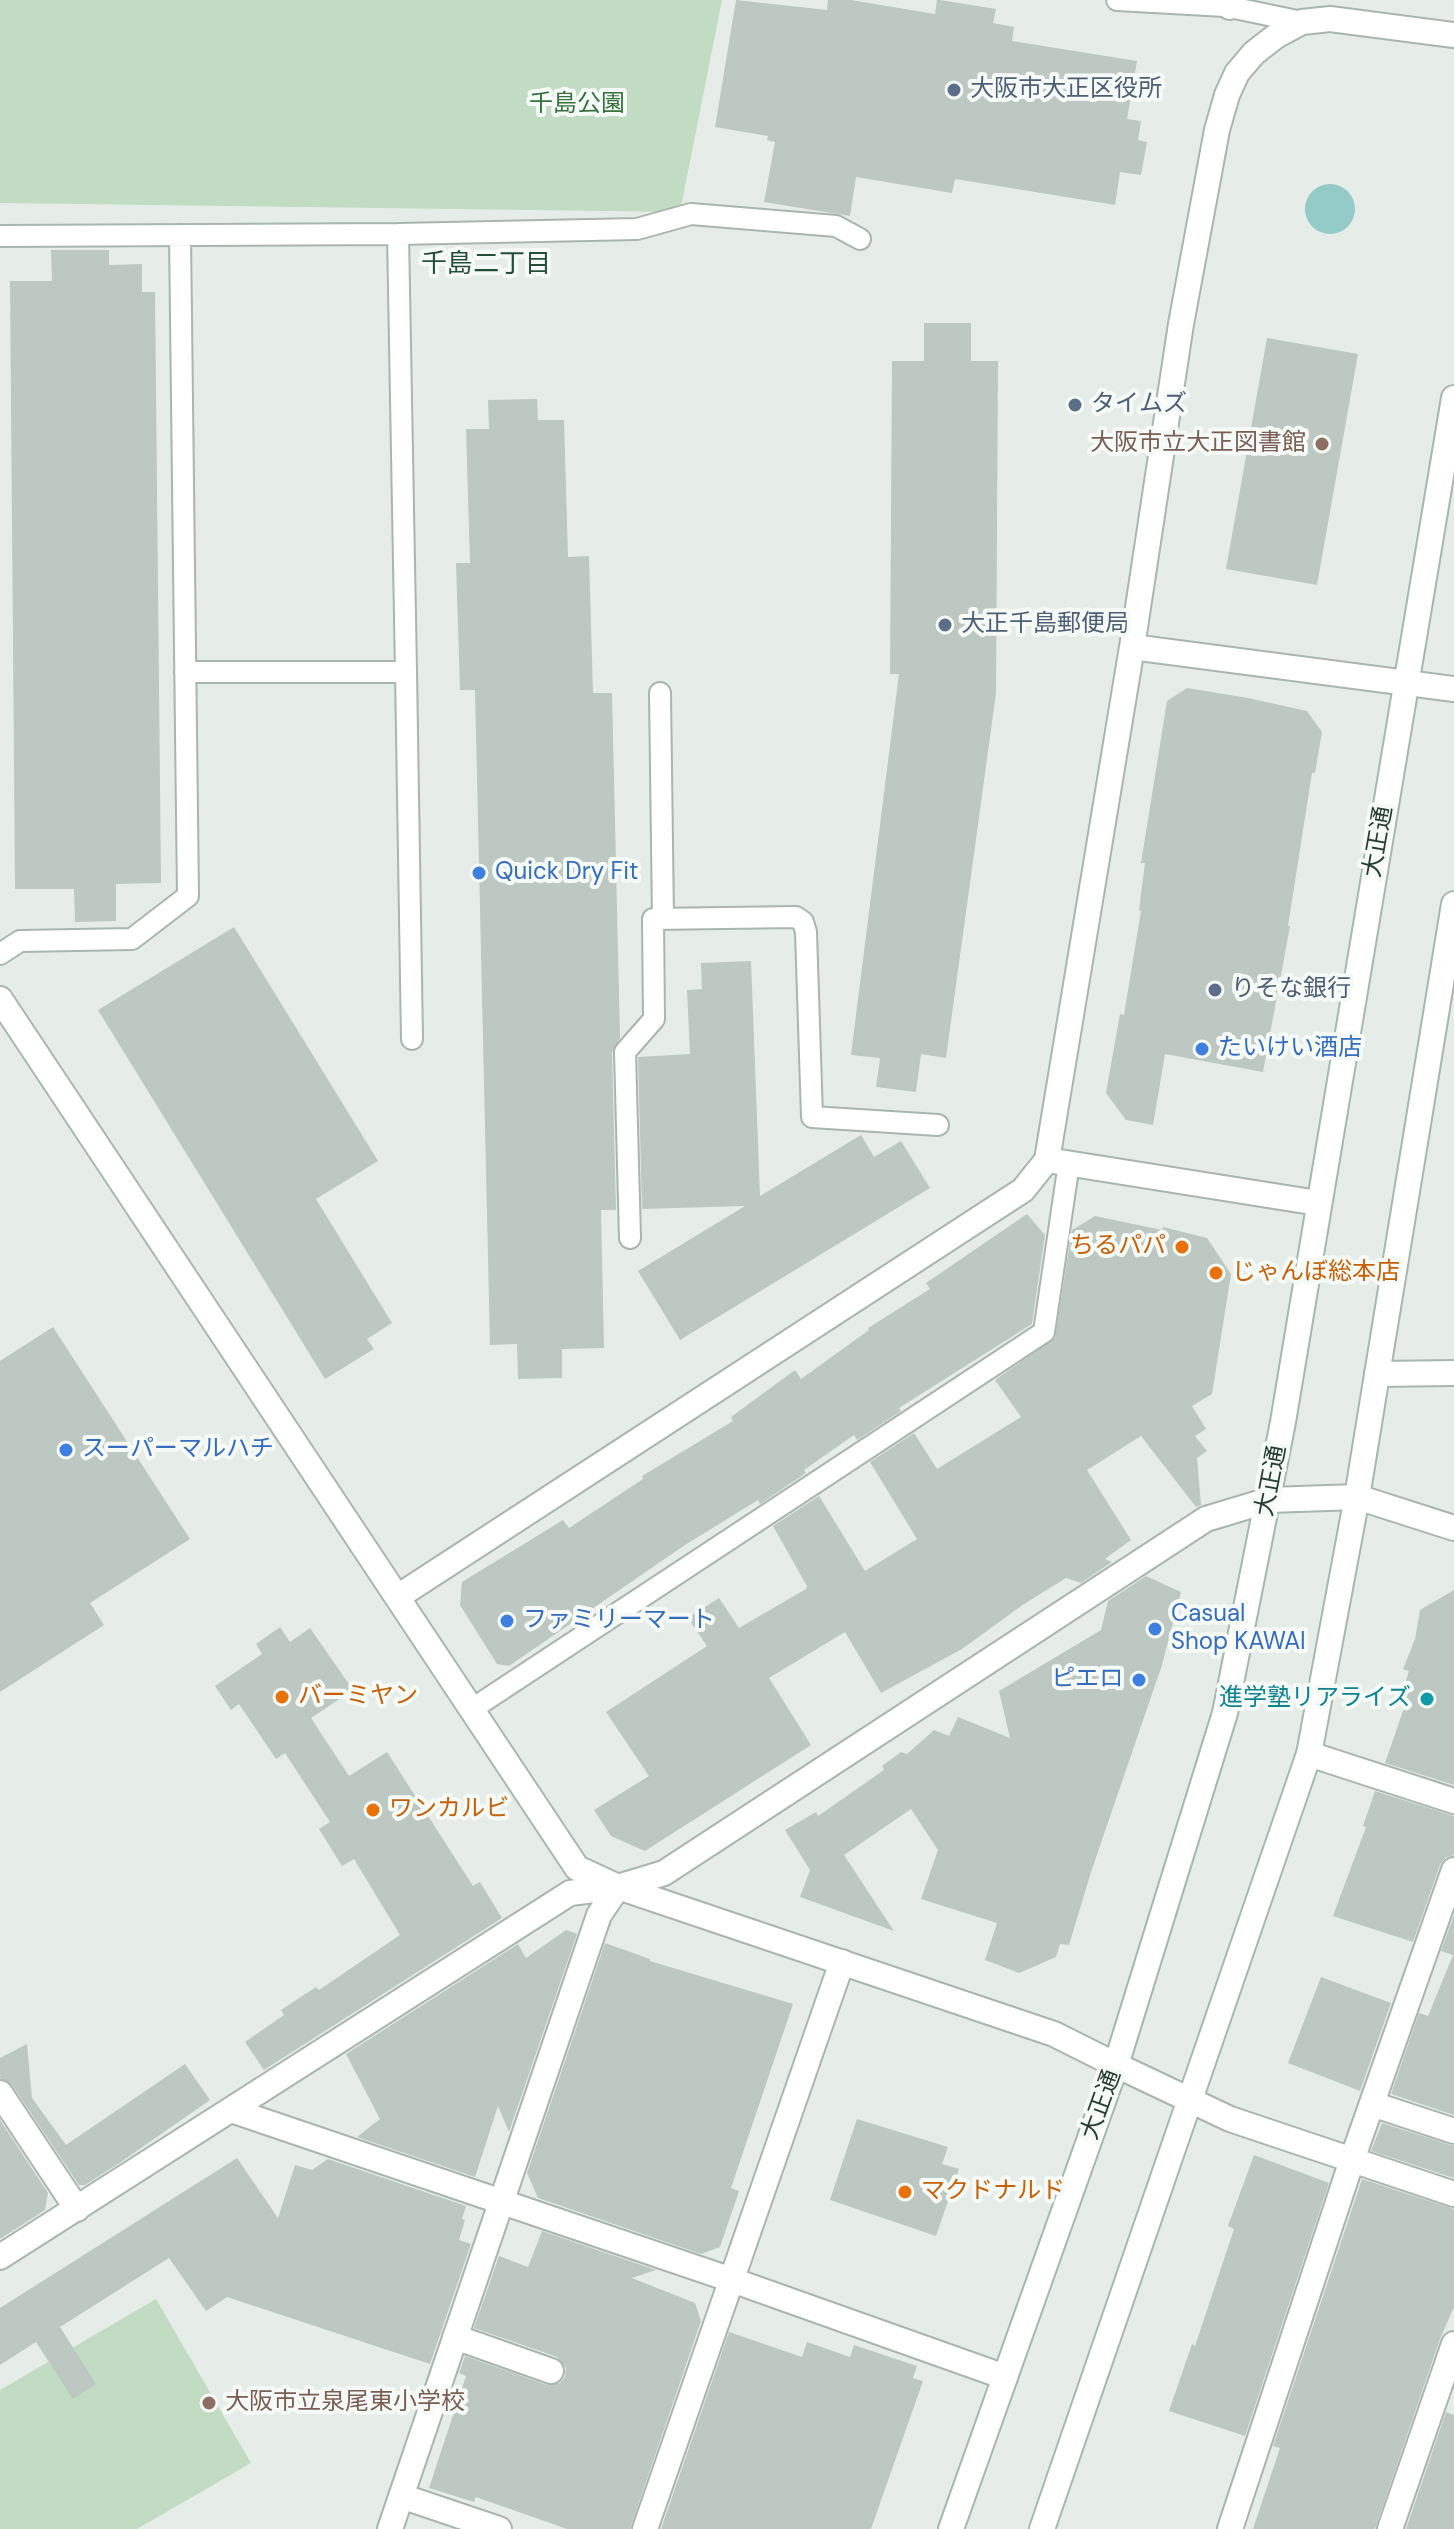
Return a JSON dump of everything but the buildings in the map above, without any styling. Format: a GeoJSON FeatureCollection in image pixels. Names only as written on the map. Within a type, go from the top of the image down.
{"type":"FeatureCollection","features":[{"type":"Feature","properties":{"kind":"street"},"geometry":{"type":"LineString","coordinates":[[399,1596],[1023,1190],[1058,1162],[1181,324],[1224,107],[1237,73],[1254,53],[1302,22],[1330,19],[1454,35]]}},
{"type":"Feature","properties":{"kind":"street","name":"大正通"},"geometry":{"type":"LineString","coordinates":[[951,2529],[1116,2065],[1225,1713],[1269,1500],[1454,398]]}},
{"type":"Feature","properties":{"kind":"street"},"geometry":{"type":"LineString","coordinates":[[1132,647],[1454,689]]}},
{"type":"Feature","properties":{"kind":"street"},"geometry":{"type":"LineString","coordinates":[[1042,2529],[1309,1754],[1357,1497],[1454,904]]}},
{"type":"Feature","properties":{"kind":"street"},"geometry":{"type":"LineString","coordinates":[[0,999],[577,1868],[618,1887],[1054,2034],[1230,2119],[1454,2194]]}},
{"type":"Feature","properties":{"kind":"street"},"geometry":{"type":"LineString","coordinates":[[1058,1162],[1318,1203]]}},
{"type":"Feature","properties":{"kind":"street"},"geometry":{"type":"LineString","coordinates":[[1377,1374],[1454,1373]]}},
{"type":"Feature","properties":{"kind":"street"},"geometry":{"type":"LineString","coordinates":[[0,2257],[570,1893],[618,1887],[664,1873],[1206,1519],[1269,1500],[1357,1497],[1454,1528]]}},
{"type":"Feature","properties":{"kind":"street"},"geometry":{"type":"LineString","coordinates":[[1309,1754],[1454,1801]]}},
{"type":"Feature","properties":{"kind":"street"},"geometry":{"type":"LineString","coordinates":[[1230,2529],[1352,2160],[1454,1870]]}},
{"type":"Feature","properties":{"kind":"street"},"geometry":{"type":"LineString","coordinates":[[390,2529],[599,1915],[618,1887]]}},
{"type":"Feature","properties":{"kind":"street"},"geometry":{"type":"LineString","coordinates":[[645,2529],[842,1962]]}},
{"type":"Feature","properties":{"kind":"street"},"geometry":{"type":"LineString","coordinates":[[0,2093],[77,2209]]}},
{"type":"Feature","properties":{"kind":"street"},"geometry":{"type":"LineString","coordinates":[[1372,2104],[1454,2131]]}},
{"type":"Feature","properties":{"kind":"street"},"geometry":{"type":"LineString","coordinates":[[231,2110],[732,2280],[1005,2377]]}},
{"type":"Feature","properties":{"kind":"street"},"geometry":{"type":"LineString","coordinates":[[455,2337],[551,2371]]}},
{"type":"Feature","properties":{"kind":"street"},"geometry":{"type":"LineString","coordinates":[[1390,2529],[1454,2344]]}},
{"type":"Feature","properties":{"kind":"street"},"geometry":{"type":"LineString","coordinates":[[401,2496],[499,2529]]}},
{"type":"Feature","properties":{"kind":"lane"},"geometry":{"type":"LineString","coordinates":[[1117,0],[1230,4],[1302,22]]}},
{"type":"Feature","properties":{"kind":"lane"},"geometry":{"type":"LineString","coordinates":[[0,236],[637,229],[691,214],[836,226],[860,239]]}},
{"type":"Feature","properties":{"kind":"lane"},"geometry":{"type":"LineString","coordinates":[[398,234],[412,1039]]}},
{"type":"Feature","properties":{"kind":"lane"},"geometry":{"type":"LineString","coordinates":[[0,954],[20,941],[132,939],[188,896],[180,235]]}},
{"type":"Feature","properties":{"kind":"lane"},"geometry":{"type":"LineString","coordinates":[[185,672],[406,672]]}},
{"type":"Feature","properties":{"kind":"lane"},"geometry":{"type":"LineString","coordinates":[[660,693],[663,919]]}},
{"type":"Feature","properties":{"kind":"lane"},"geometry":{"type":"LineString","coordinates":[[630,1238],[625,1052],[654,1019],[653,919],[796,917],[803,922],[806,932],[812,1117],[938,1125]]}},
{"type":"Feature","properties":{"kind":"lane"},"geometry":{"type":"LineString","coordinates":[[472,1709],[1044,1332],[1058,1162]]}},
{"type":"Feature","properties":{"kind":"green space","name":"千島公園"},"geometry":{"type":"Polygon","coordinates":[[[0,0],[722,0],[680,212],[0,203],[0,0]]]}},
{"type":"Feature","properties":{"kind":"green space"},"geometry":{"type":"Polygon","coordinates":[[[156,2299],[251,2463],[137,2529],[0,2529],[0,2390],[156,2299]]]}},
{"type":"Feature","properties":{"kind":"water"},"geometry":{"type":"Polygon","coordinates":[[[1330,184],[1347,192],[1355,209],[1347,226],[1330,234],[1313,226],[1305,209],[1313,192],[1330,184]]]}},
{"type":"Feature","properties":{"kind":"place","name":"大阪市大正区役所"},"geometry":{"type":"Point","coordinates":[954,90]}},
{"type":"Feature","properties":{"kind":"place","name":"タイムズ"},"geometry":{"type":"Point","coordinates":[1075,405]}},
{"type":"Feature","properties":{"kind":"place","name":"大阪市立大正図書館"},"geometry":{"type":"Point","coordinates":[1322,444]}},
{"type":"Feature","properties":{"kind":"place","name":"大正千島郵便局"},"geometry":{"type":"Point","coordinates":[945,625]}},
{"type":"Feature","properties":{"kind":"place","name":"Quick Dry Fit"},"geometry":{"type":"Point","coordinates":[479,873]}},
{"type":"Feature","properties":{"kind":"place","name":"りそな銀行"},"geometry":{"type":"Point","coordinates":[1215,990]}},
{"type":"Feature","properties":{"kind":"place","name":"たいけい酒店"},"geometry":{"type":"Point","coordinates":[1202,1049]}},
{"type":"Feature","properties":{"kind":"place","name":"ちるパパ"},"geometry":{"type":"Point","coordinates":[1182,1247]}},
{"type":"Feature","properties":{"kind":"place","name":"じゃんぼ総本店"},"geometry":{"type":"Point","coordinates":[1216,1273]}},
{"type":"Feature","properties":{"kind":"place","name":"スーパーマルハチ"},"geometry":{"type":"Point","coordinates":[66,1450]}},
{"type":"Feature","properties":{"kind":"place","name":"ファミリーマート"},"geometry":{"type":"Point","coordinates":[507,1621]}},
{"type":"Feature","properties":{"kind":"place","name":"Casual Shop KAWAI"},"geometry":{"type":"Point","coordinates":[1155,1629]}},
{"type":"Feature","properties":{"kind":"place","name":"ピエロ"},"geometry":{"type":"Point","coordinates":[1139,1680]}},
{"type":"Feature","properties":{"kind":"place","name":"バーミヤン"},"geometry":{"type":"Point","coordinates":[282,1697]}},
{"type":"Feature","properties":{"kind":"place","name":"進学塾リアライズ"},"geometry":{"type":"Point","coordinates":[1427,1699]}},
{"type":"Feature","properties":{"kind":"place","name":"ワンカルビ"},"geometry":{"type":"Point","coordinates":[373,1810]}},
{"type":"Feature","properties":{"kind":"place","name":"マクドナルド"},"geometry":{"type":"Point","coordinates":[905,2192]}},
{"type":"Feature","properties":{"kind":"place","name":"大阪市立泉尾東小学校"},"geometry":{"type":"Point","coordinates":[209,2403]}},
{"type":"Feature","properties":{"kind":"district","name":"千島二丁目"},"geometry":{"type":"Point","coordinates":[486,265]}}]}
